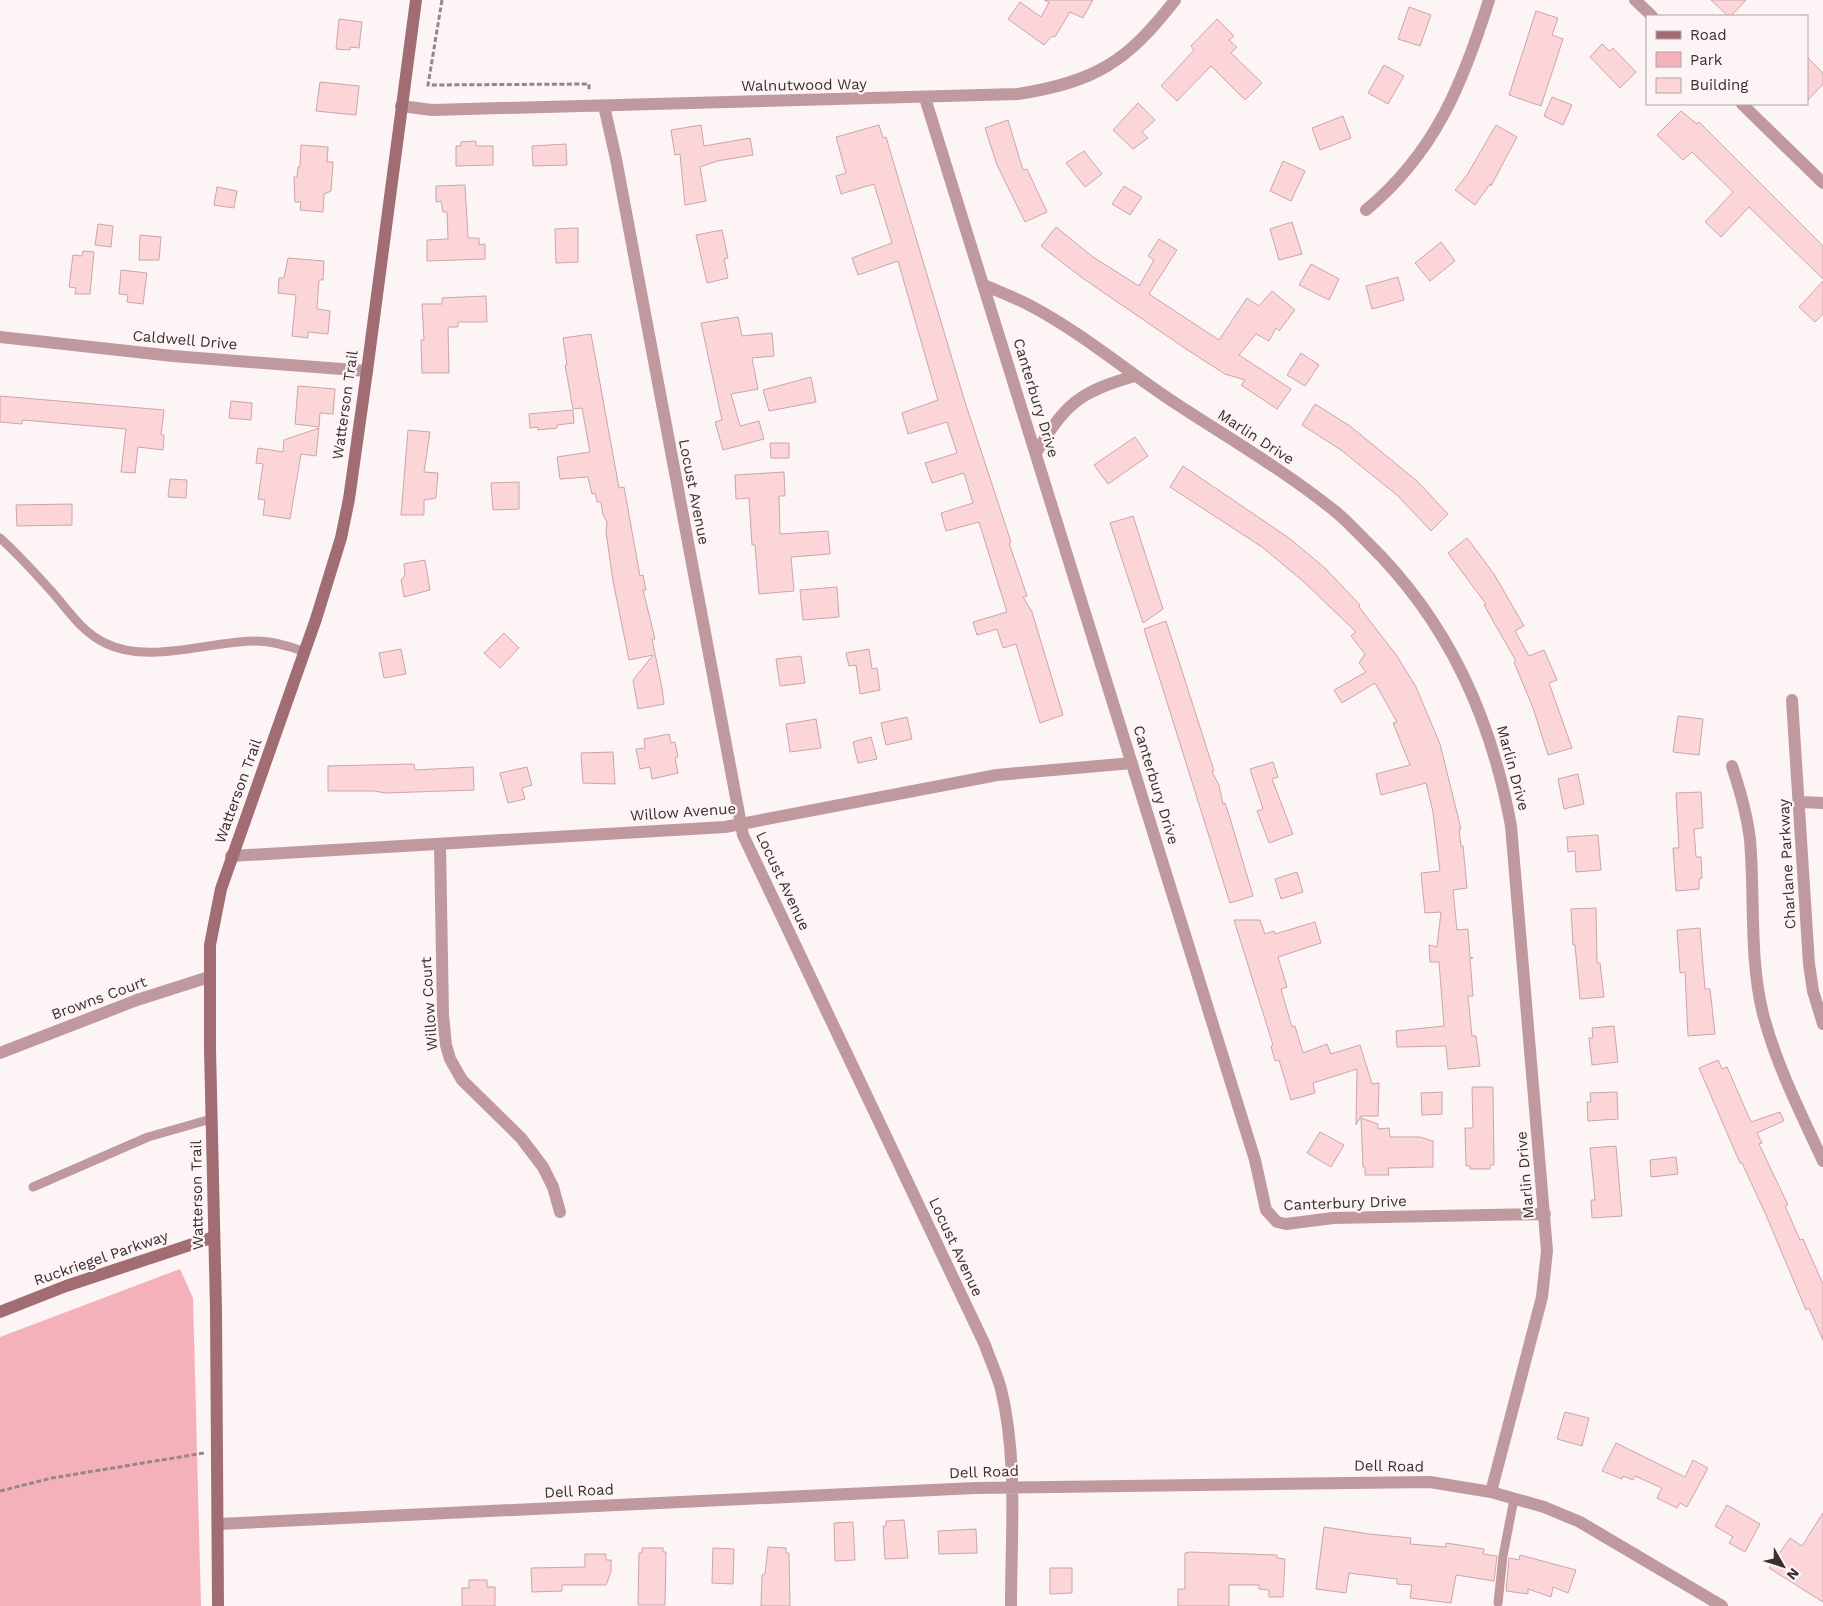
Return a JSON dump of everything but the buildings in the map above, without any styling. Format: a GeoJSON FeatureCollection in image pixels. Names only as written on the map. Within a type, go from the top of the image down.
{"type":"FeatureCollection","features":[{"type":"Feature","properties":{"kind":"main road","name":"Watterson Trail"},"geometry":{"type":"LineString","coordinates":[[218,1606],[209,977],[214,920],[231,856],[304,652],[340,538],[349,499],[416,0]]}},
{"type":"Feature","properties":{"kind":"main road","name":"Ruckriegel Parkway"},"geometry":{"type":"LineString","coordinates":[[0,1312],[66,1286],[214,1237]]}},
{"type":"Feature","properties":{"kind":"street","name":"Walnutwood Way"},"geometry":{"type":"LineString","coordinates":[[401,106],[432,110],[1018,94],[1053,89],[1077,82],[1119,59],[1152,29],[1173,0]]}},
{"type":"Feature","properties":{"kind":"street"},"geometry":{"type":"LineString","coordinates":[[1366,210],[1382,196],[1422,152],[1454,99],[1473,52],[1489,0]]}},
{"type":"Feature","properties":{"kind":"street"},"geometry":{"type":"LineString","coordinates":[[1635,0],[1651,15]]}},
{"type":"Feature","properties":{"kind":"street","name":"Canterbury Drive"},"geometry":{"type":"LineString","coordinates":[[925,98],[1255,1160],[1269,1216],[1277,1222],[1286,1224],[1333,1218],[1545,1214]]}},
{"type":"Feature","properties":{"kind":"street"},"geometry":{"type":"LineString","coordinates":[[1743,105],[1823,183]]}},
{"type":"Feature","properties":{"kind":"street","name":"Locust Avenue"},"geometry":{"type":"LineString","coordinates":[[604,106],[616,159],[740,825],[750,853],[985,1346],[1000,1387],[1008,1428],[1011,1488],[1011,1606]]}},
{"type":"Feature","properties":{"kind":"street","name":"Marlin Drive"},"geometry":{"type":"LineString","coordinates":[[984,285],[1030,305],[1068,327],[1135,376],[1338,513],[1385,559],[1421,602],[1458,661],[1488,731],[1502,778],[1511,826],[1547,1251],[1542,1297],[1491,1492]]}},
{"type":"Feature","properties":{"kind":"street","name":"Caldwell Drive"},"geometry":{"type":"LineString","coordinates":[[0,337],[174,356],[367,371]]}},
{"type":"Feature","properties":{"kind":"street"},"geometry":{"type":"LineString","coordinates":[[1036,453],[1052,426],[1068,408],[1083,396],[1100,387],[1135,376]]}},
{"type":"Feature","properties":{"kind":"street","name":"Charlane Parkway"},"geometry":{"type":"LineString","coordinates":[[1792,700],[1809,964],[1813,991],[1823,1024]]}},
{"type":"Feature","properties":{"kind":"street","name":"Willow Avenue"},"geometry":{"type":"LineString","coordinates":[[231,856],[440,845],[740,825],[997,775],[1132,763]]}},
{"type":"Feature","properties":{"kind":"street"},"geometry":{"type":"LineString","coordinates":[[1732,766],[1743,799],[1750,839],[1755,943],[1763,1013],[1788,1083],[1823,1161]]}},
{"type":"Feature","properties":{"kind":"street"},"geometry":{"type":"LineString","coordinates":[[1800,802],[1823,803]]}},
{"type":"Feature","properties":{"kind":"street","name":"Willow Court"},"geometry":{"type":"LineString","coordinates":[[440,845],[443,1015],[446,1045],[450,1060],[462,1080],[521,1138],[542,1167],[553,1186],[560,1212]]}},
{"type":"Feature","properties":{"kind":"street","name":"Browns Court"},"geometry":{"type":"LineString","coordinates":[[0,1053],[137,1000],[209,977]]}},
{"type":"Feature","properties":{"kind":"street","name":"Dell Road"},"geometry":{"type":"LineString","coordinates":[[218,1524],[975,1488],[1400,1481],[1458,1486],[1491,1492],[1544,1507],[1580,1522],[1722,1606]]}},
{"type":"Feature","properties":{"kind":"lane"},"geometry":{"type":"LineString","coordinates":[[0,538],[16,551],[79,625],[105,643],[130,650],[163,651],[257,641],[285,645],[304,652]]}},
{"type":"Feature","properties":{"kind":"lane"},"geometry":{"type":"LineString","coordinates":[[34,1187],[148,1138],[211,1119]]}},
{"type":"Feature","properties":{"kind":"lane"},"geometry":{"type":"LineString","coordinates":[[1498,1603],[1503,1556],[1514,1499]]}},
{"type":"Feature","properties":{"kind":"path"},"geometry":{"type":"LineString","coordinates":[[442,0],[428,86],[589,84],[589,106]]}},
{"type":"Feature","properties":{"kind":"path"},"geometry":{"type":"LineString","coordinates":[[0,1491],[52,1478],[217,1451]]}},
{"type":"Feature","properties":{"kind":"green space"},"geometry":{"type":"Polygon","coordinates":[[[180,1269],[193,1298],[201,1606],[0,1606],[0,1337],[180,1269]]]}}]}
